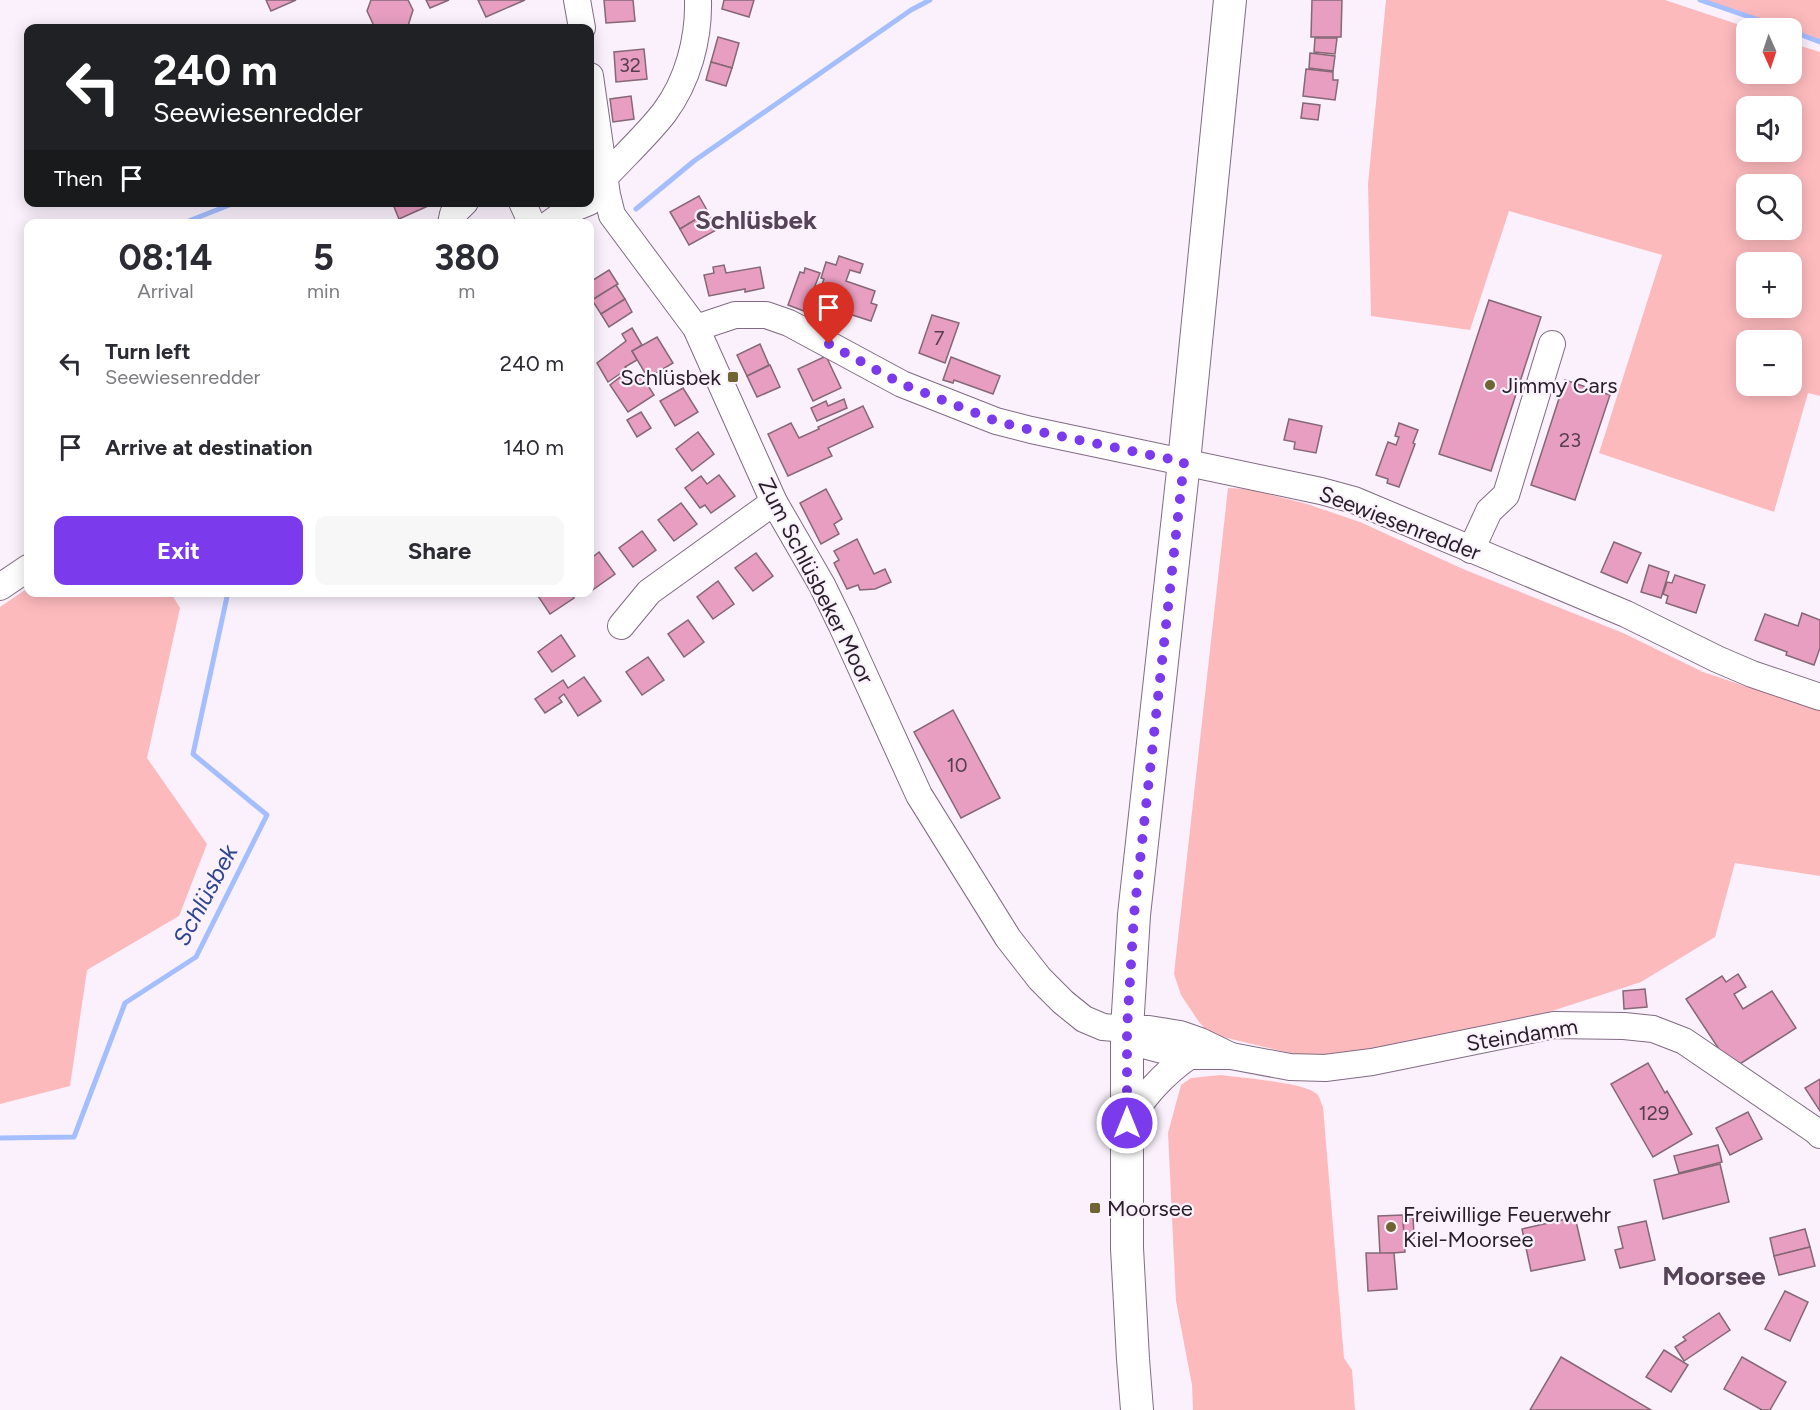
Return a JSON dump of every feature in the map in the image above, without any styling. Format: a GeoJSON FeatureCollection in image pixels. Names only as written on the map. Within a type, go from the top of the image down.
{"type":"FeatureCollection","features":[{"type":"Feature","properties":{"kind":"main road"},"geometry":{"type":"LineString","coordinates":[[1137,1410],[1127,1248],[1127,1029],[1134,915],[1184,462],[1230,0]]}},
{"type":"Feature","properties":{"kind":"street"},"geometry":{"type":"LineString","coordinates":[[577,0],[581,24]]}},
{"type":"Feature","properties":{"kind":"street"},"geometry":{"type":"LineString","coordinates":[[597,194],[664,112],[679,88],[696,40],[699,0]]}},
{"type":"Feature","properties":{"kind":"street","name":"Zum Schlüsbeker Moor"},"geometry":{"type":"LineString","coordinates":[[594,143],[597,194],[696,328],[774,502],[837,615],[919,795],[1008,938],[1040,979],[1076,1013],[1095,1024],[1127,1029]]}},
{"type":"Feature","properties":{"kind":"street"},"geometry":{"type":"LineString","coordinates":[[556,219],[574,207]]}},
{"type":"Feature","properties":{"kind":"street","name":"Seewiesenredder"},"geometry":{"type":"LineString","coordinates":[[696,328],[735,315],[766,315],[789,323],[902,384],[996,421],[1321,491],[1353,500],[1634,618],[1752,674],[1820,697]]}},
{"type":"Feature","properties":{"kind":"street"},"geometry":{"type":"LineString","coordinates":[[1471,550],[1489,511],[1506,495],[1552,344]]}},
{"type":"Feature","properties":{"kind":"street"},"geometry":{"type":"LineString","coordinates":[[621,626],[649,592],[774,502]]}},
{"type":"Feature","properties":{"kind":"street"},"geometry":{"type":"LineString","coordinates":[[0,587],[24,571]]}},
{"type":"Feature","properties":{"kind":"street","name":"Steindamm"},"geometry":{"type":"LineString","coordinates":[[1127,1029],[1147,1046],[1189,1056],[1231,1056],[1290,1066],[1325,1068],[1352,1065],[1554,1025],[1615,1025],[1653,1029],[1684,1041],[1820,1135]]}},
{"type":"Feature","properties":{"kind":"street","name":"Steindamm"},"geometry":{"type":"LineString","coordinates":[[1127,1029],[1149,1029],[1180,1034],[1231,1056]]}},
{"type":"Feature","properties":{"kind":"street"},"geometry":{"type":"LineString","coordinates":[[1127,1123],[1152,1087],[1189,1056]]}},
{"type":"Feature","properties":{"kind":"shaded area"},"geometry":{"type":"Polygon","coordinates":[[[1386,0],[1665,0],[1736,24],[1736,84],[1802,84],[1802,46],[1820,52],[1820,396],[1808,393],[1774,512],[1599,453],[1662,255],[1509,211],[1470,330],[1371,316],[1368,184],[1386,0]]]}},
{"type":"Feature","properties":{"kind":"shaded area"},"geometry":{"type":"Polygon","coordinates":[[[1700,0],[1820,0],[1820,42],[1802,35],[1802,18],[1753,18],[1700,0]]]}},
{"type":"Feature","properties":{"kind":"shaded area"},"geometry":{"type":"Polygon","coordinates":[[[1228,488],[1249,489],[1307,504],[1360,522],[1463,569],[1623,633],[1703,672],[1820,711],[1820,876],[1735,863],[1715,937],[1641,982],[1543,1014],[1360,1056],[1303,1056],[1210,1034],[1181,995],[1174,974],[1228,488]]]}},
{"type":"Feature","properties":{"kind":"shaded area"},"geometry":{"type":"Polygon","coordinates":[[[24,591],[24,597],[173,597],[180,608],[147,758],[207,844],[179,916],[87,970],[70,1086],[0,1104],[0,607],[24,591]]]}},
{"type":"Feature","properties":{"kind":"shaded area"},"geometry":{"type":"Polygon","coordinates":[[[1221,1075],[1300,1086],[1317,1094],[1320,1098],[1323,1107],[1344,1358],[1352,1370],[1355,1410],[1193,1410],[1192,1385],[1176,1301],[1168,1133],[1181,1085],[1191,1078],[1221,1075]]]}},
{"type":"Feature","properties":{"kind":"building"},"geometry":{"type":"Polygon","coordinates":[[[266,0],[296,0],[271,11],[266,0]]]}},
{"type":"Feature","properties":{"kind":"building"},"geometry":{"type":"Polygon","coordinates":[[[371,0],[408,0],[413,10],[409,24],[373,24],[367,11],[371,0]]]}},
{"type":"Feature","properties":{"kind":"building"},"geometry":{"type":"Polygon","coordinates":[[[426,0],[449,0],[430,8],[426,0]]]}},
{"type":"Feature","properties":{"kind":"building"},"geometry":{"type":"Polygon","coordinates":[[[478,0],[525,0],[486,17],[478,0]]]}},
{"type":"Feature","properties":{"kind":"building"},"geometry":{"type":"Polygon","coordinates":[[[604,0],[633,0],[635,21],[606,23],[604,0]]]}},
{"type":"Feature","properties":{"kind":"building"},"geometry":{"type":"Polygon","coordinates":[[[724,0],[754,0],[749,17],[722,9],[724,0]]]}},
{"type":"Feature","properties":{"kind":"building"},"geometry":{"type":"Polygon","coordinates":[[[1312,0],[1342,0],[1341,37],[1311,37],[1312,0]]]}},
{"type":"Feature","properties":{"kind":"building"},"geometry":{"type":"Polygon","coordinates":[[[718,37],[739,43],[732,68],[711,62],[718,37]]]}},
{"type":"Feature","properties":{"kind":"building"},"geometry":{"type":"Polygon","coordinates":[[[1315,38],[1337,38],[1335,54],[1314,52],[1315,38]]]}},
{"type":"Feature","properties":{"kind":"building"},"geometry":{"type":"Polygon","coordinates":[[[644,49],[647,79],[616,82],[614,52],[644,49]]]}},
{"type":"Feature","properties":{"kind":"building"},"geometry":{"type":"Polygon","coordinates":[[[1310,53],[1335,56],[1333,71],[1309,68],[1310,53]]]}},
{"type":"Feature","properties":{"kind":"building"},"geometry":{"type":"Polygon","coordinates":[[[711,62],[732,68],[726,86],[706,80],[711,62]]]}},
{"type":"Feature","properties":{"kind":"building"},"geometry":{"type":"Polygon","coordinates":[[[1306,69],[1333,72],[1333,80],[1338,80],[1335,100],[1303,96],[1306,69]]]}},
{"type":"Feature","properties":{"kind":"building"},"geometry":{"type":"Polygon","coordinates":[[[631,96],[634,119],[613,122],[610,99],[631,96]]]}},
{"type":"Feature","properties":{"kind":"building"},"geometry":{"type":"Polygon","coordinates":[[[1303,103],[1320,105],[1318,120],[1301,118],[1303,103]]]}},
{"type":"Feature","properties":{"kind":"building"},"geometry":{"type":"Polygon","coordinates":[[[699,196],[708,212],[680,229],[670,212],[699,196]]]}},
{"type":"Feature","properties":{"kind":"building"},"geometry":{"type":"Polygon","coordinates":[[[394,207],[426,207],[399,219],[394,207]]]}},
{"type":"Feature","properties":{"kind":"building"},"geometry":{"type":"Polygon","coordinates":[[[708,212],[718,229],[689,245],[680,229],[708,212]]]}},
{"type":"Feature","properties":{"kind":"building"},"geometry":{"type":"Polygon","coordinates":[[[839,256],[863,264],[860,273],[850,270],[846,281],[875,291],[871,303],[877,305],[871,321],[843,312],[847,301],[819,292],[824,279],[821,278],[826,262],[836,265],[839,256]]]}},
{"type":"Feature","properties":{"kind":"building"},"geometry":{"type":"Polygon","coordinates":[[[724,265],[726,273],[760,267],[764,288],[709,296],[704,275],[714,273],[713,267],[724,265]]]}},
{"type":"Feature","properties":{"kind":"building"},"geometry":{"type":"Polygon","coordinates":[[[805,268],[820,273],[813,291],[817,292],[809,313],[788,305],[800,272],[804,273],[805,268]]]}},
{"type":"Feature","properties":{"kind":"building"},"geometry":{"type":"Polygon","coordinates":[[[609,270],[618,284],[594,299],[594,279],[609,270]]]}},
{"type":"Feature","properties":{"kind":"building"},"geometry":{"type":"Polygon","coordinates":[[[616,285],[625,299],[601,314],[594,303],[594,299],[616,285]]]}},
{"type":"Feature","properties":{"kind":"building"},"geometry":{"type":"Polygon","coordinates":[[[625,299],[632,312],[609,327],[601,314],[625,299]]]}},
{"type":"Feature","properties":{"kind":"building","name":"Jimmy Cars"},"geometry":{"type":"Polygon","coordinates":[[[1489,300],[1541,317],[1491,471],[1439,454],[1489,300]]]}},
{"type":"Feature","properties":{"kind":"building"},"geometry":{"type":"Polygon","coordinates":[[[932,315],[959,323],[945,363],[919,353],[932,315]]]}},
{"type":"Feature","properties":{"kind":"building"},"geometry":{"type":"Polygon","coordinates":[[[632,328],[642,345],[632,351],[637,360],[608,382],[597,363],[626,341],[622,334],[632,328]]]}},
{"type":"Feature","properties":{"kind":"building"},"geometry":{"type":"Polygon","coordinates":[[[657,337],[673,363],[648,378],[632,351],[657,337]]]}},
{"type":"Feature","properties":{"kind":"building"},"geometry":{"type":"Polygon","coordinates":[[[760,344],[769,365],[747,376],[737,355],[760,344]]]}},
{"type":"Feature","properties":{"kind":"building"},"geometry":{"type":"Polygon","coordinates":[[[826,356],[841,388],[813,401],[798,369],[826,356]]]}},
{"type":"Feature","properties":{"kind":"building"},"geometry":{"type":"Polygon","coordinates":[[[951,357],[1000,376],[993,394],[954,380],[953,383],[943,380],[951,357]]]}},
{"type":"Feature","properties":{"kind":"building"},"geometry":{"type":"Polygon","coordinates":[[[770,365],[780,387],[757,397],[747,376],[770,365]]]}},
{"type":"Feature","properties":{"kind":"building"},"geometry":{"type":"Polygon","coordinates":[[[640,373],[654,395],[628,412],[610,385],[624,374],[628,380],[640,373]]]}},
{"type":"Feature","properties":{"kind":"building"},"geometry":{"type":"Polygon","coordinates":[[[1565,380],[1610,395],[1575,500],[1531,485],[1565,380]]]}},
{"type":"Feature","properties":{"kind":"building"},"geometry":{"type":"Polygon","coordinates":[[[683,388],[698,412],[675,426],[660,401],[683,388]]]}},
{"type":"Feature","properties":{"kind":"building"},"geometry":{"type":"Polygon","coordinates":[[[844,399],[847,408],[817,421],[811,408],[826,401],[828,406],[844,399]]]}},
{"type":"Feature","properties":{"kind":"building"},"geometry":{"type":"Polygon","coordinates":[[[863,406],[873,427],[828,448],[832,456],[788,476],[768,434],[791,423],[799,438],[863,406]]]}},
{"type":"Feature","properties":{"kind":"building"},"geometry":{"type":"Polygon","coordinates":[[[641,412],[651,428],[637,437],[627,420],[641,412]]]}},
{"type":"Feature","properties":{"kind":"building"},"geometry":{"type":"Polygon","coordinates":[[[1289,419],[1322,426],[1316,453],[1294,449],[1295,442],[1284,440],[1289,419]]]}},
{"type":"Feature","properties":{"kind":"building"},"geometry":{"type":"Polygon","coordinates":[[[1399,423],[1418,430],[1399,487],[1387,483],[1388,479],[1376,475],[1388,442],[1396,445],[1399,437],[1395,436],[1399,423]]]}},
{"type":"Feature","properties":{"kind":"building"},"geometry":{"type":"Polygon","coordinates":[[[698,432],[714,454],[692,471],[676,449],[698,432]]]}},
{"type":"Feature","properties":{"kind":"building"},"geometry":{"type":"Polygon","coordinates":[[[719,475],[735,496],[711,513],[705,505],[700,508],[685,488],[701,476],[707,484],[719,475]]]}},
{"type":"Feature","properties":{"kind":"building"},"geometry":{"type":"Polygon","coordinates":[[[826,489],[842,519],[834,524],[839,534],[821,544],[800,503],[826,489]]]}},
{"type":"Feature","properties":{"kind":"building"},"geometry":{"type":"Polygon","coordinates":[[[681,503],[697,524],[674,541],[658,520],[681,503]]]}},
{"type":"Feature","properties":{"kind":"building"},"geometry":{"type":"Polygon","coordinates":[[[642,531],[656,550],[633,567],[619,548],[642,531]]]}},
{"type":"Feature","properties":{"kind":"building"},"geometry":{"type":"Polygon","coordinates":[[[857,539],[874,574],[885,569],[891,582],[875,589],[860,590],[858,585],[847,589],[834,563],[839,560],[834,551],[857,539]]]}},
{"type":"Feature","properties":{"kind":"building"},"geometry":{"type":"Polygon","coordinates":[[[1614,542],[1641,553],[1627,583],[1601,572],[1614,542]]]}},
{"type":"Feature","properties":{"kind":"building"},"geometry":{"type":"Polygon","coordinates":[[[599,552],[615,574],[594,589],[594,556],[599,552]]]}},
{"type":"Feature","properties":{"kind":"building"},"geometry":{"type":"Polygon","coordinates":[[[756,553],[773,576],[753,591],[735,568],[756,553]]]}},
{"type":"Feature","properties":{"kind":"building"},"geometry":{"type":"Polygon","coordinates":[[[1649,565],[1669,572],[1661,598],[1641,592],[1649,565]]]}},
{"type":"Feature","properties":{"kind":"building"},"geometry":{"type":"Polygon","coordinates":[[[1675,575],[1705,585],[1696,613],[1666,603],[1668,596],[1663,594],[1667,582],[1672,583],[1675,575]]]}},
{"type":"Feature","properties":{"kind":"building"},"geometry":{"type":"Polygon","coordinates":[[[718,581],[734,604],[713,619],[697,597],[718,581]]]}},
{"type":"Feature","properties":{"kind":"building"},"geometry":{"type":"Polygon","coordinates":[[[539,597],[573,597],[574,598],[550,614],[539,597]]]}},
{"type":"Feature","properties":{"kind":"building"},"geometry":{"type":"Polygon","coordinates":[[[1802,613],[1820,620],[1820,648],[1814,665],[1755,640],[1765,614],[1798,626],[1802,613]]]}},
{"type":"Feature","properties":{"kind":"building"},"geometry":{"type":"Polygon","coordinates":[[[688,620],[704,642],[684,657],[668,634],[688,620]]]}},
{"type":"Feature","properties":{"kind":"building"},"geometry":{"type":"Polygon","coordinates":[[[561,635],[575,656],[552,672],[538,652],[561,635]]]}},
{"type":"Feature","properties":{"kind":"building"},"geometry":{"type":"Polygon","coordinates":[[[648,657],[664,680],[642,695],[626,672],[648,657]]]}},
{"type":"Feature","properties":{"kind":"building"},"geometry":{"type":"Polygon","coordinates":[[[584,677],[601,701],[578,716],[564,694],[559,698],[562,702],[545,713],[535,699],[563,680],[568,688],[584,677]]]}},
{"type":"Feature","properties":{"kind":"building"},"geometry":{"type":"Polygon","coordinates":[[[953,710],[1000,798],[961,818],[914,732],[953,710]]]}},
{"type":"Feature","properties":{"kind":"building"},"geometry":{"type":"Polygon","coordinates":[[[1738,974],[1746,987],[1734,994],[1743,1009],[1772,991],[1796,1028],[1732,1069],[1686,999],[1722,976],[1726,982],[1738,974]]]}},
{"type":"Feature","properties":{"kind":"building"},"geometry":{"type":"Polygon","coordinates":[[[1645,989],[1647,1007],[1624,1009],[1623,991],[1645,989]]]}},
{"type":"Feature","properties":{"kind":"building"},"geometry":{"type":"Polygon","coordinates":[[[1648,1063],[1692,1134],[1653,1157],[1611,1084],[1648,1063]]]}},
{"type":"Feature","properties":{"kind":"building"},"geometry":{"type":"Polygon","coordinates":[[[1820,1079],[1820,1111],[1805,1088],[1820,1079]]]}},
{"type":"Feature","properties":{"kind":"building"},"geometry":{"type":"Polygon","coordinates":[[[1748,1112],[1762,1139],[1730,1155],[1716,1128],[1748,1112]]]}},
{"type":"Feature","properties":{"kind":"building"},"geometry":{"type":"Polygon","coordinates":[[[1718,1145],[1722,1162],[1679,1173],[1674,1156],[1718,1145]]]}},
{"type":"Feature","properties":{"kind":"building"},"geometry":{"type":"Polygon","coordinates":[[[1720,1164],[1729,1202],[1663,1219],[1654,1180],[1720,1164]]]}},
{"type":"Feature","properties":{"kind":"building","name":"Freiwillige Feuerwehr Kiel-Moorsee"},"geometry":{"type":"Polygon","coordinates":[[[1403,1215],[1405,1252],[1380,1254],[1378,1216],[1403,1215]]]}},
{"type":"Feature","properties":{"kind":"building"},"geometry":{"type":"Polygon","coordinates":[[[1413,1215],[1414,1238],[1404,1238],[1403,1216],[1413,1215]]]}},
{"type":"Feature","properties":{"kind":"building"},"geometry":{"type":"Polygon","coordinates":[[[1575,1217],[1585,1260],[1531,1271],[1522,1229],[1575,1217]]]}},
{"type":"Feature","properties":{"kind":"building"},"geometry":{"type":"Polygon","coordinates":[[[1646,1221],[1655,1260],[1620,1268],[1615,1250],[1623,1248],[1618,1227],[1646,1221]]]}},
{"type":"Feature","properties":{"kind":"building"},"geometry":{"type":"Polygon","coordinates":[[[1805,1229],[1810,1247],[1774,1256],[1770,1238],[1805,1229]]]}},
{"type":"Feature","properties":{"kind":"building"},"geometry":{"type":"Polygon","coordinates":[[[1810,1247],[1815,1266],[1779,1275],[1774,1256],[1810,1247]]]}},
{"type":"Feature","properties":{"kind":"building"},"geometry":{"type":"Polygon","coordinates":[[[1366,1253],[1394,1253],[1397,1289],[1368,1291],[1366,1253]]]}},
{"type":"Feature","properties":{"kind":"building"},"geometry":{"type":"Polygon","coordinates":[[[1785,1291],[1808,1302],[1790,1341],[1765,1329],[1785,1291]]]}},
{"type":"Feature","properties":{"kind":"building"},"geometry":{"type":"Polygon","coordinates":[[[1719,1313],[1730,1330],[1684,1361],[1675,1347],[1686,1340],[1683,1337],[1719,1313]]]}},
{"type":"Feature","properties":{"kind":"building"},"geometry":{"type":"Polygon","coordinates":[[[1664,1350],[1688,1365],[1671,1392],[1646,1377],[1664,1350]]]}},
{"type":"Feature","properties":{"kind":"building"},"geometry":{"type":"Polygon","coordinates":[[[1561,1357],[1651,1410],[1530,1410],[1561,1357]]]}},
{"type":"Feature","properties":{"kind":"building"},"geometry":{"type":"Polygon","coordinates":[[[1742,1357],[1786,1382],[1770,1410],[1762,1410],[1724,1389],[1742,1357]]]}},
{"type":"Feature","properties":{"kind":"waterway"},"geometry":{"type":"LineString","coordinates":[[636,209],[694,161],[911,10],[930,0]]}},
{"type":"Feature","properties":{"kind":"waterway"},"geometry":{"type":"LineString","coordinates":[[1700,0],[1753,18]]}},
{"type":"Feature","properties":{"kind":"waterway"},"geometry":{"type":"LineString","coordinates":[[1802,35],[1820,42]]}},
{"type":"Feature","properties":{"kind":"waterway"},"geometry":{"type":"LineString","coordinates":[[194,219],[224,207]]}},
{"type":"Feature","properties":{"kind":"waterway","name":"Schlüsbek"},"geometry":{"type":"LineString","coordinates":[[0,1138],[74,1137],[125,1003],[196,957],[267,815],[193,754],[227,597]]}},
{"type":"Feature","properties":{"kind":"place","name":"Schlüsbek"},"geometry":{"type":"Point","coordinates":[733,377]}},
{"type":"Feature","properties":{"kind":"place","name":"Jimmy Cars"},"geometry":{"type":"Point","coordinates":[1490,385]}},
{"type":"Feature","properties":{"kind":"place","name":"Moorsee"},"geometry":{"type":"Point","coordinates":[1095,1208]}},
{"type":"Feature","properties":{"kind":"place","name":"Freiwillige Feuerwehr Kiel-Moorsee"},"geometry":{"type":"Point","coordinates":[1391,1227]}},
{"type":"Feature","properties":{"kind":"district","name":"Schlüsbek"},"geometry":{"type":"Point","coordinates":[756,220]}},
{"type":"Feature","properties":{"kind":"district","name":"Moorsee"},"geometry":{"type":"Point","coordinates":[1714,1276]}},
{"type":"Feature","properties":{"kind":"route"},"geometry":{"type":"LineString","coordinates":[[829,344],[902,384],[996,421],[1184,462],[1134,915],[1127,1029],[1127,1123]]}}]}
